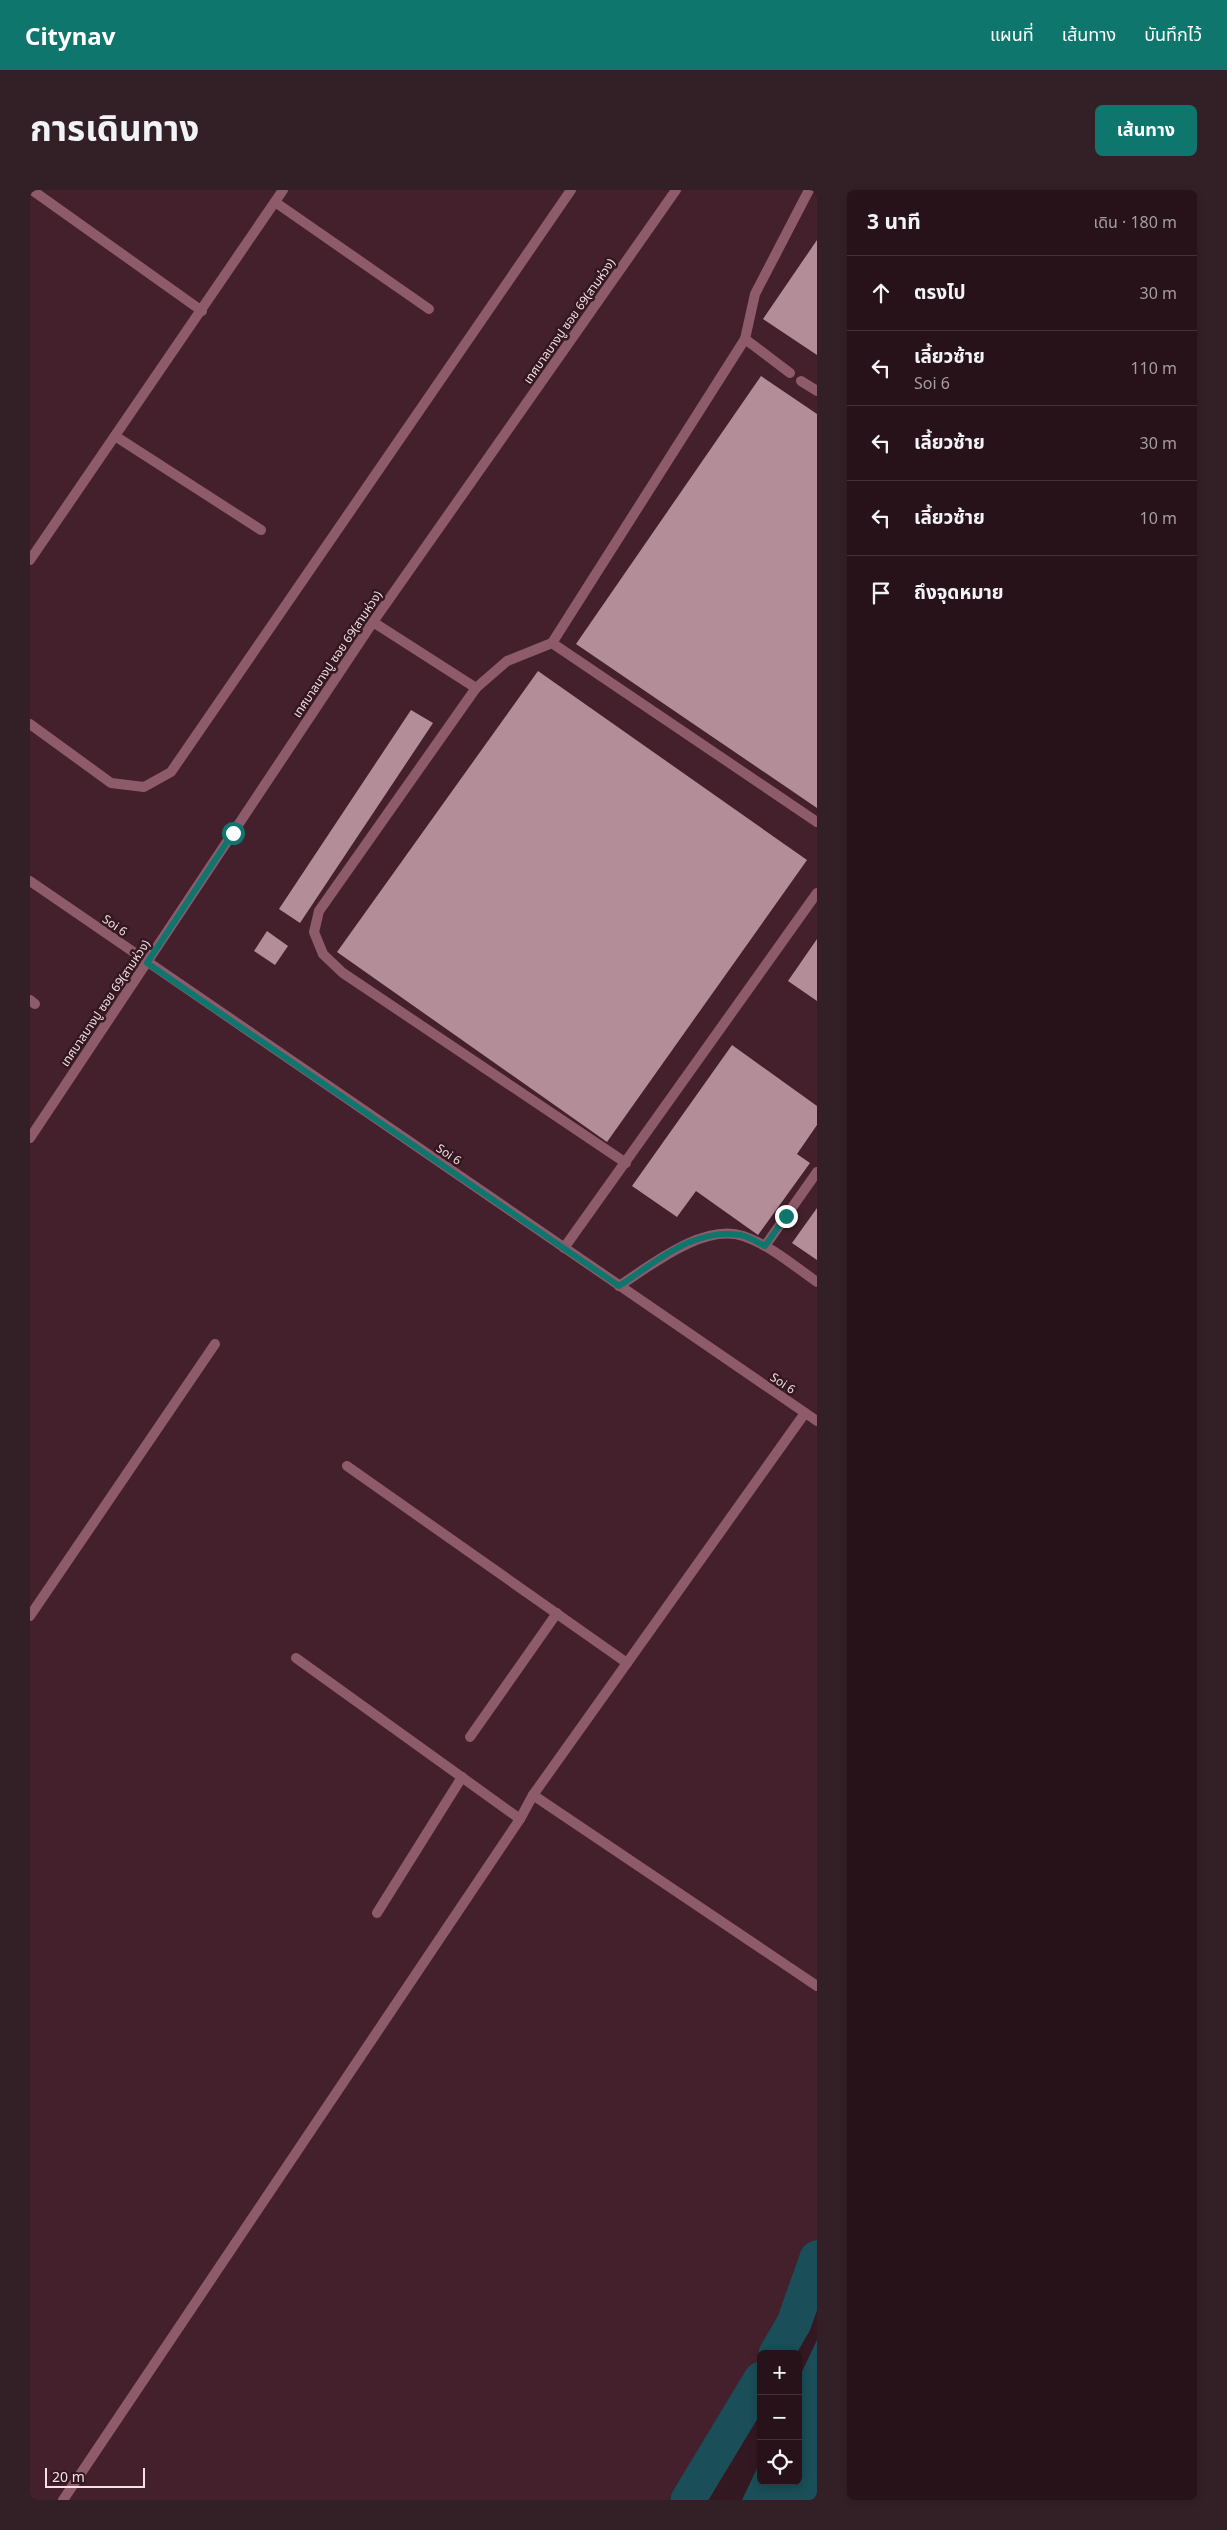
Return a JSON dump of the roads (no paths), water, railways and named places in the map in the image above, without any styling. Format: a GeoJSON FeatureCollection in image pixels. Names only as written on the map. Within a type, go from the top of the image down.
{"type":"FeatureCollection","features":[{"type":"Feature","properties":{"kind":"street"},"geometry":{"type":"LineString","coordinates":[[32,190],[202,311]]}},
{"type":"Feature","properties":{"kind":"street"},"geometry":{"type":"LineString","coordinates":[[30,560],[283,190]]}},
{"type":"Feature","properties":{"kind":"street"},"geometry":{"type":"LineString","coordinates":[[30,724],[111,783],[144,787],[171,772],[571,190]]}},
{"type":"Feature","properties":{"kind":"street","name":"เทศบาลบางปู ซอย 69(สามห่วง)"},"geometry":{"type":"LineString","coordinates":[[30,1138],[373,622],[676,190]]}},
{"type":"Feature","properties":{"kind":"street"},"geometry":{"type":"LineString","coordinates":[[626,1163],[343,973],[323,954],[314,932],[319,911],[476,688],[507,661],[527,651],[552,643],[745,339],[755,294],[809,190]]}},
{"type":"Feature","properties":{"kind":"street"},"geometry":{"type":"LineString","coordinates":[[275,202],[429,309]]}},
{"type":"Feature","properties":{"kind":"street"},"geometry":{"type":"LineString","coordinates":[[745,339],[790,373]]}},
{"type":"Feature","properties":{"kind":"street"},"geometry":{"type":"LineString","coordinates":[[801,380],[817,391]]}},
{"type":"Feature","properties":{"kind":"street"},"geometry":{"type":"LineString","coordinates":[[115,436],[262,530]]}},
{"type":"Feature","properties":{"kind":"street"},"geometry":{"type":"LineString","coordinates":[[373,622],[476,688]]}},
{"type":"Feature","properties":{"kind":"street"},"geometry":{"type":"LineString","coordinates":[[552,643],[817,822]]}},
{"type":"Feature","properties":{"kind":"street","name":"Soi 6"},"geometry":{"type":"LineString","coordinates":[[30,881],[817,1421]]}},
{"type":"Feature","properties":{"kind":"street"},"geometry":{"type":"LineString","coordinates":[[564,1248],[817,893]]}},
{"type":"Feature","properties":{"kind":"street"},"geometry":{"type":"LineString","coordinates":[[765,1246],[817,1172]]}},
{"type":"Feature","properties":{"kind":"street"},"geometry":{"type":"LineString","coordinates":[[619,1286],[686,1242],[714,1235],[741,1235],[765,1246],[817,1282]]}},
{"type":"Feature","properties":{"kind":"street"},"geometry":{"type":"LineString","coordinates":[[30,1616],[215,1344]]}},
{"type":"Feature","properties":{"kind":"street"},"geometry":{"type":"LineString","coordinates":[[63,2500],[520,1819],[533,1794],[805,1413]]}},
{"type":"Feature","properties":{"kind":"street"},"geometry":{"type":"LineString","coordinates":[[348,1466],[627,1662]]}},
{"type":"Feature","properties":{"kind":"street"},"geometry":{"type":"LineString","coordinates":[[470,1736],[557,1613]]}},
{"type":"Feature","properties":{"kind":"street"},"geometry":{"type":"LineString","coordinates":[[296,1658],[520,1819]]}},
{"type":"Feature","properties":{"kind":"street"},"geometry":{"type":"LineString","coordinates":[[377,1913],[462,1777]]}},
{"type":"Feature","properties":{"kind":"street"},"geometry":{"type":"LineString","coordinates":[[533,1794],[817,1986]]}},
{"type":"Feature","properties":{"kind":"water"},"geometry":{"type":"Polygon","coordinates":[[[817,2340],[817,2500],[742,2500],[757,2468],[757,2485],[802,2485],[802,2372],[817,2340]]]}},
{"type":"Feature","properties":{"kind":"waterway"},"geometry":{"type":"LineString","coordinates":[[778,2350],[794,2323],[817,2258]]}},
{"type":"Feature","properties":{"kind":"waterway"},"geometry":{"type":"LineString","coordinates":[[688,2500],[757,2386]]}}]}
